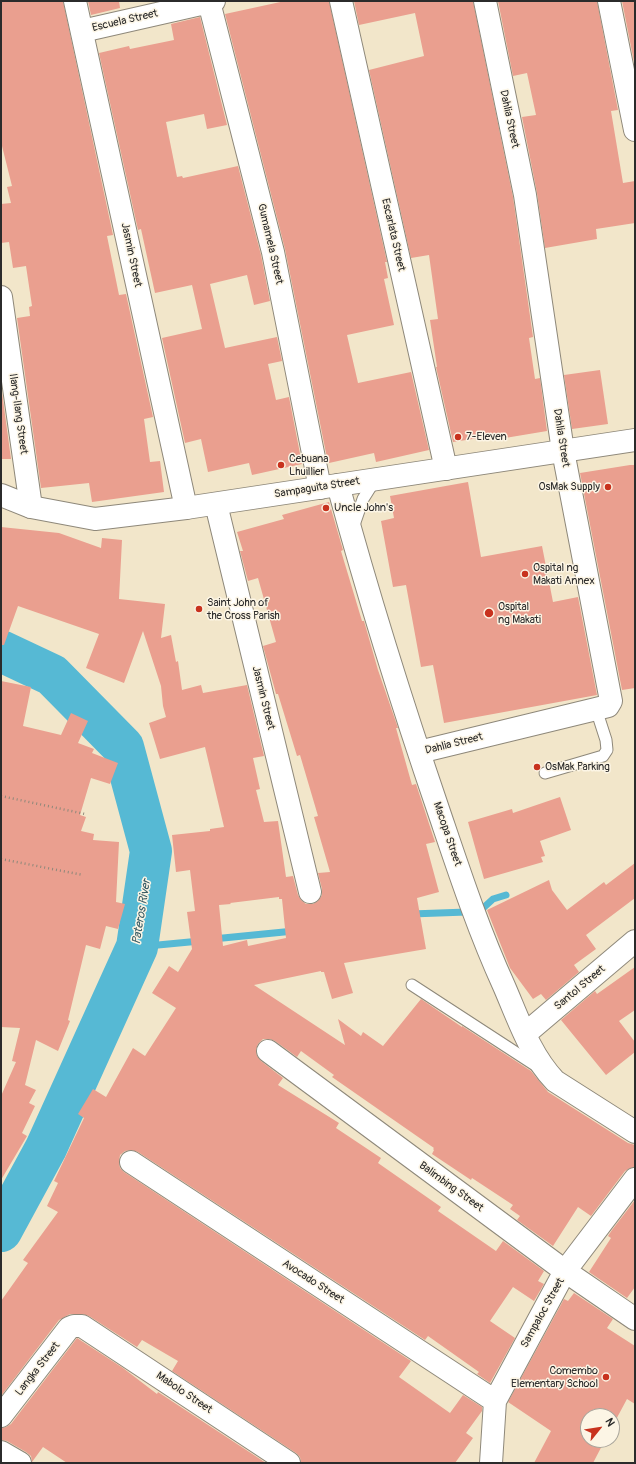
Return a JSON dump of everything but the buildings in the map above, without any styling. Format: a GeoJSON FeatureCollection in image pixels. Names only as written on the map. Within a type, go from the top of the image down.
{"type":"FeatureCollection","features":[{"type":"Feature","properties":{"kind":"street","name":"Jasmin Street"},"geometry":{"type":"LineString","coordinates":[[75,1],[186,508]]}},
{"type":"Feature","properties":{"kind":"street","name":"Escarlata Street"},"geometry":{"type":"LineString","coordinates":[[341,1],[446,469]]}},
{"type":"Feature","properties":{"kind":"street","name":"Dahlia Street"},"geometry":{"type":"LineString","coordinates":[[419,752],[608,706],[611,701],[563,451],[524,195],[485,1]]}},
{"type":"Feature","properties":{"kind":"street"},"geometry":{"type":"LineString","coordinates":[[609,1],[635,130]]}},
{"type":"Feature","properties":{"kind":"street","name":"Escuela Street"},"geometry":{"type":"LineString","coordinates":[[82,31],[212,2]]}},
{"type":"Feature","properties":{"kind":"street","name":"Gumamela Street"},"geometry":{"type":"LineString","coordinates":[[212,2],[329,487]]}},
{"type":"Feature","properties":{"kind":"street","name":"Ilang-Ilang Street"},"geometry":{"type":"LineString","coordinates":[[1,297],[31,507]]}},
{"type":"Feature","properties":{"kind":"street","name":"Sampaguita Street"},"geometry":{"type":"LineString","coordinates":[[1,495],[31,507],[95,519],[216,504],[635,440]]}},
{"type":"Feature","properties":{"kind":"street","name":"Macopa Street"},"geometry":{"type":"LineString","coordinates":[[329,487],[351,534],[419,752],[489,954],[534,1053],[547,1073],[555,1081],[635,1132]]}},
{"type":"Feature","properties":{"kind":"street","name":"Jasmin Street"},"geometry":{"type":"LineString","coordinates":[[216,504],[310,892]]}},
{"type":"Feature","properties":{"kind":"street","name":"Santol Street"},"geometry":{"type":"LineString","coordinates":[[525,1034],[635,941]]}},
{"type":"Feature","properties":{"kind":"street","name":"Balimbing Street"},"geometry":{"type":"LineString","coordinates":[[268,1051],[565,1271],[635,1319]]}},
{"type":"Feature","properties":{"kind":"street","name":"Avocado Street"},"geometry":{"type":"LineString","coordinates":[[131,1162],[495,1401]]}},
{"type":"Feature","properties":{"kind":"street","name":"Sampaloc Street"},"geometry":{"type":"LineString","coordinates":[[491,1463],[495,1401],[565,1271],[635,1179]]}},
{"type":"Feature","properties":{"kind":"street","name":"Langka Street"},"geometry":{"type":"LineString","coordinates":[[1,1416],[69,1328],[78,1325]]}},
{"type":"Feature","properties":{"kind":"street","name":"Mabolo Street"},"geometry":{"type":"LineString","coordinates":[[78,1325],[85,1327],[289,1463]]}},
{"type":"Feature","properties":{"kind":"street"},"geometry":{"type":"LineString","coordinates":[[1,1452],[20,1463]]}},
{"type":"Feature","properties":{"kind":"lane"},"geometry":{"type":"LineString","coordinates":[[351,534],[363,499],[376,480]]}},
{"type":"Feature","properties":{"kind":"lane"},"geometry":{"type":"LineString","coordinates":[[545,773],[603,756],[607,750],[606,740],[596,709]]}},
{"type":"Feature","properties":{"kind":"lane"},"geometry":{"type":"LineString","coordinates":[[412,985],[547,1073]]}},
{"type":"Feature","properties":{"kind":"path"},"geometry":{"type":"LineString","coordinates":[[1,796],[85,814]]}},
{"type":"Feature","properties":{"kind":"path"},"geometry":{"type":"LineString","coordinates":[[1,859],[83,875]]}},
{"type":"Feature","properties":{"kind":"waterway","name":"Pateros River"},"geometry":{"type":"LineString","coordinates":[[1,651],[52,675],[123,747],[151,851],[137,947],[46,1148],[1,1231]]}},
{"type":"Feature","properties":{"kind":"waterway"},"geometry":{"type":"LineString","coordinates":[[481,910],[493,899],[506,895]]}},
{"type":"Feature","properties":{"kind":"waterway"},"geometry":{"type":"LineString","coordinates":[[411,914],[467,912]]}},
{"type":"Feature","properties":{"kind":"waterway"},"geometry":{"type":"LineString","coordinates":[[213,939],[294,931]]}},
{"type":"Feature","properties":{"kind":"waterway"},"geometry":{"type":"LineString","coordinates":[[137,947],[200,941]]}},
{"type":"Feature","properties":{"kind":"place","name":"7-Eleven"},"geometry":{"type":"Point","coordinates":[458,437]}},
{"type":"Feature","properties":{"kind":"place","name":"Cebuana Lhuillier"},"geometry":{"type":"Point","coordinates":[281,465]}},
{"type":"Feature","properties":{"kind":"place","name":"OsMak Supply"},"geometry":{"type":"Point","coordinates":[608,487]}},
{"type":"Feature","properties":{"kind":"place","name":"Uncle John's"},"geometry":{"type":"Point","coordinates":[326,508]}},
{"type":"Feature","properties":{"kind":"place","name":"Ospital ng Makati Annex"},"geometry":{"type":"Point","coordinates":[525,574]}},
{"type":"Feature","properties":{"kind":"place","name":"Saint John of the Cross Parish"},"geometry":{"type":"Point","coordinates":[199,609]}},
{"type":"Feature","properties":{"kind":"place","name":"Ospital ng Makati"},"geometry":{"type":"Point","coordinates":[489,613]}},
{"type":"Feature","properties":{"kind":"place","name":"OsMak Parking"},"geometry":{"type":"Point","coordinates":[537,767]}},
{"type":"Feature","properties":{"kind":"place","name":"Comembo Elementary School"},"geometry":{"type":"Point","coordinates":[606,1377]}}]}
